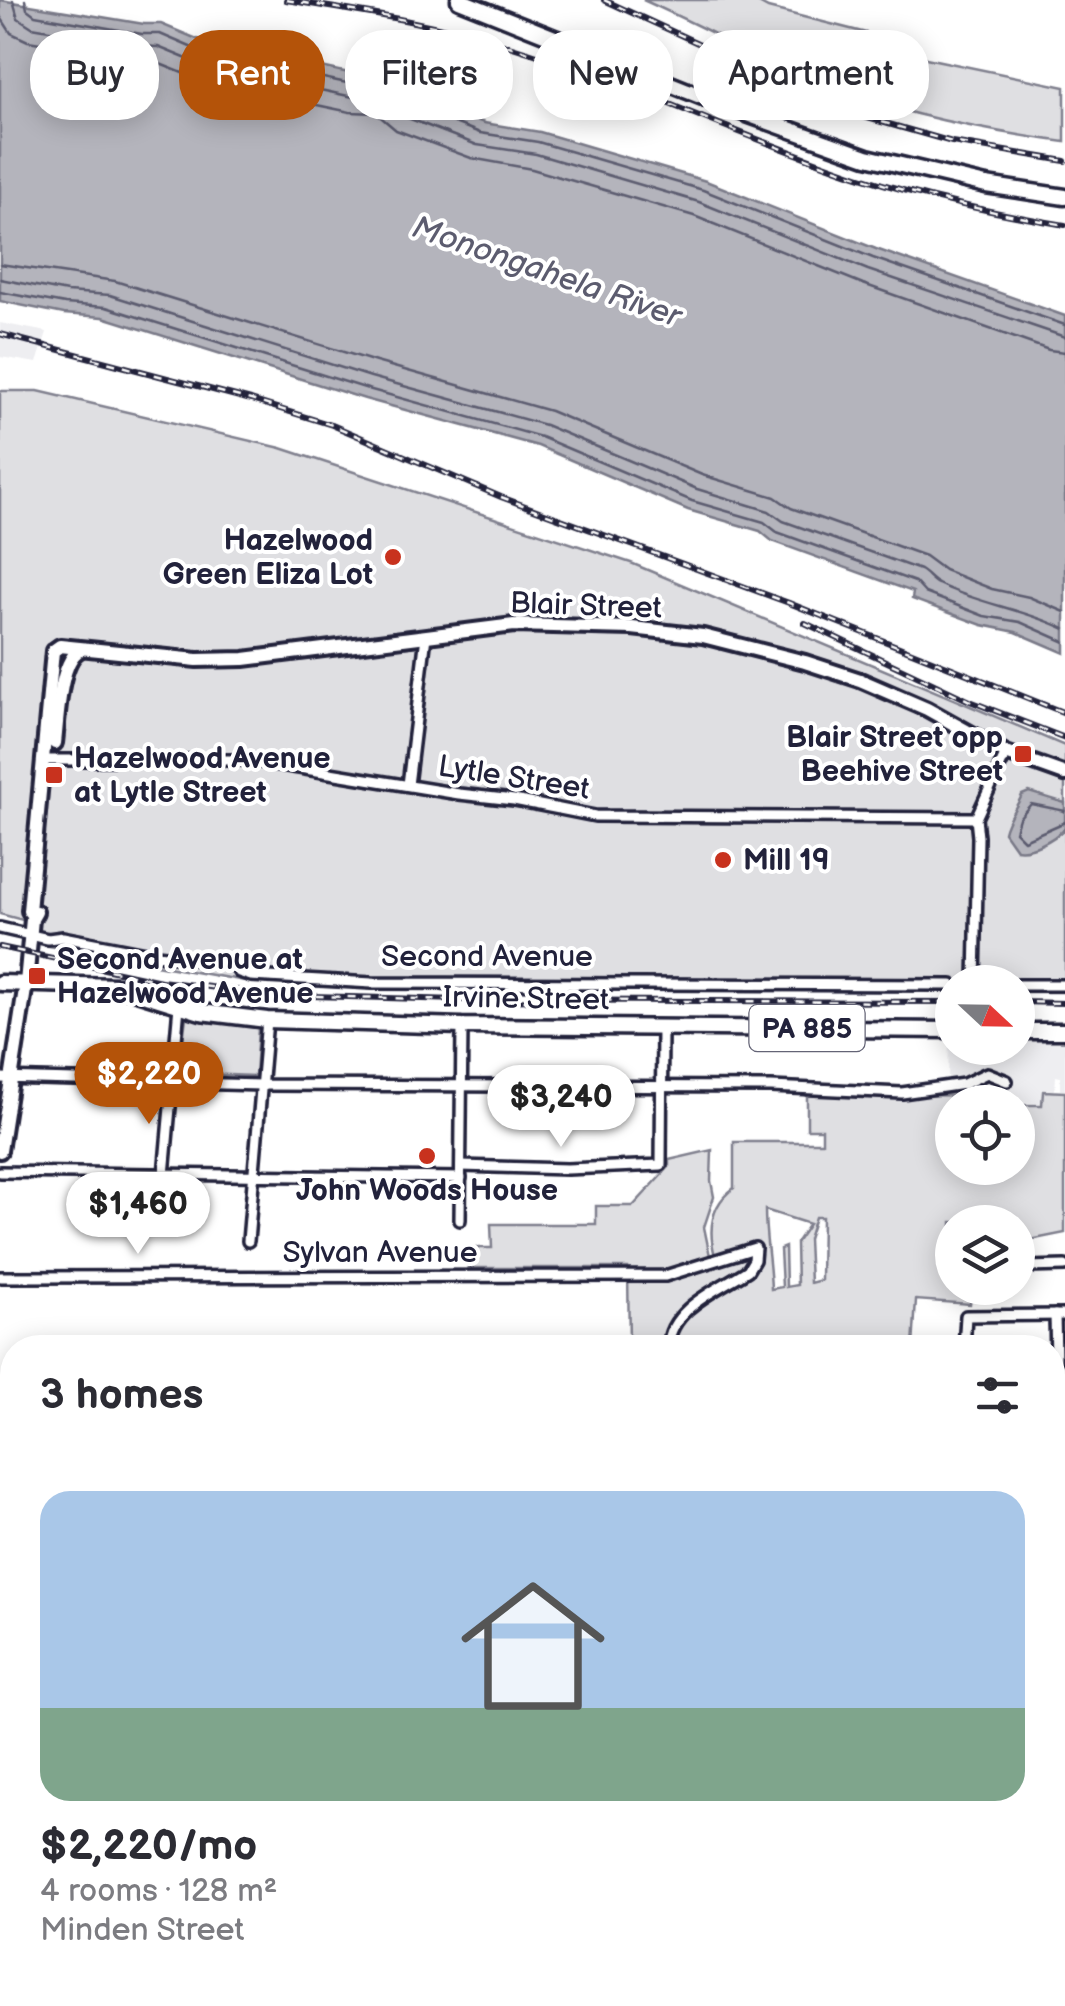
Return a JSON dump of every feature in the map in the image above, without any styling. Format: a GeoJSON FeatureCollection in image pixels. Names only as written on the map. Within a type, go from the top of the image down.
{"type":"FeatureCollection","features":[{"type":"Feature","properties":{"kind":"main road"},"geometry":{"type":"LineString","coordinates":[[459,0],[732,110],[867,158],[972,183],[1065,197]]}},
{"type":"Feature","properties":{"kind":"main road","name":"PA 885"},"geometry":{"type":"LineString","coordinates":[[0,983],[26,983]]}},
{"type":"Feature","properties":{"kind":"main road","name":"Irvine Street"},"geometry":{"type":"LineString","coordinates":[[26,983],[104,984],[222,1016],[268,1020],[462,1026],[935,1030]]}},
{"type":"Feature","properties":{"kind":"main road"},"geometry":{"type":"LineString","coordinates":[[1035,1031],[1065,1032]]}},
{"type":"Feature","properties":{"kind":"street","name":"Blair Street"},"geometry":{"type":"LineString","coordinates":[[49,760],[54,654],[60,646],[75,653],[244,659],[538,624],[702,636],[804,662],[860,680],[927,710],[1006,753],[1065,774]]}},
{"type":"Feature","properties":{"kind":"street"},"geometry":{"type":"LineString","coordinates":[[408,785],[426,636]]}},
{"type":"Feature","properties":{"kind":"street"},"geometry":{"type":"LineString","coordinates":[[0,1151],[6,1078],[26,983],[32,916],[29,911],[49,760],[66,668],[75,653]]}},
{"type":"Feature","properties":{"kind":"street"},"geometry":{"type":"LineString","coordinates":[[975,965],[976,818],[1006,753]]}},
{"type":"Feature","properties":{"kind":"street","name":"Lytle Street"},"geometry":{"type":"LineString","coordinates":[[49,760],[250,760],[595,816],[976,818]]}},
{"type":"Feature","properties":{"kind":"street","name":"Second Avenue"},"geometry":{"type":"LineString","coordinates":[[0,928],[48,939],[64,937],[156,955],[233,963],[238,972],[252,976],[391,983],[935,985]]}},
{"type":"Feature","properties":{"kind":"street"},"geometry":{"type":"LineString","coordinates":[[1035,985],[1065,985]]}},
{"type":"Feature","properties":{"kind":"street"},"geometry":{"type":"LineString","coordinates":[[164,1175],[179,1006]]}},
{"type":"Feature","properties":{"kind":"street"},"geometry":{"type":"LineString","coordinates":[[248,1242],[268,1020]]}},
{"type":"Feature","properties":{"kind":"street"},"geometry":{"type":"LineString","coordinates":[[460,1220],[462,1026]]}},
{"type":"Feature","properties":{"kind":"street"},"geometry":{"type":"LineString","coordinates":[[461,1166],[568,1169],[661,1165],[662,1027]]}},
{"type":"Feature","properties":{"kind":"street"},"geometry":{"type":"LineString","coordinates":[[6,1078],[262,1085],[771,1087],[902,1094],[964,1084],[987,1073],[1007,1081]]}},
{"type":"Feature","properties":{"kind":"street"},"geometry":{"type":"LineString","coordinates":[[0,1172],[461,1178]]}},
{"type":"Feature","properties":{"kind":"street","name":"Sylvan Avenue"},"geometry":{"type":"LineString","coordinates":[[0,1277],[665,1276],[755,1248],[748,1270],[686,1311],[672,1326],[671,1335]]}},
{"type":"Feature","properties":{"kind":"street"},"geometry":{"type":"LineString","coordinates":[[1035,1267],[1065,1266]]}},
{"type":"Feature","properties":{"kind":"street"},"geometry":{"type":"LineString","coordinates":[[965,1335],[966,1316],[1060,1315]]}},
{"type":"Feature","properties":{"kind":"shaded area"},"geometry":{"type":"Polygon","coordinates":[[[643,0],[753,0],[768,8],[854,30],[706,30],[643,0]]]}},
{"type":"Feature","properties":{"kind":"shaded area"},"geometry":{"type":"Polygon","coordinates":[[[929,59],[1065,87],[1065,142],[929,117],[929,59]]]}},
{"type":"Feature","properties":{"kind":"shaded area"},"geometry":{"type":"Polygon","coordinates":[[[0,323],[47,332],[37,363],[0,357],[0,323]]]}},
{"type":"Feature","properties":{"kind":"shaded area"},"geometry":{"type":"Polygon","coordinates":[[[0,391],[38,391],[281,448],[631,563],[1065,746],[1065,992],[1035,992],[1035,965],[935,965],[935,991],[561,990],[251,982],[44,945],[23,920],[0,914],[0,391]]]}},
{"type":"Feature","properties":{"kind":"shaded area"},"geometry":{"type":"Polygon","coordinates":[[[186,1017],[258,1028],[255,1076],[179,1073],[186,1017]]]}},
{"type":"Feature","properties":{"kind":"shaded area"},"geometry":{"type":"Polygon","coordinates":[[[1035,1040],[1065,1041],[1065,1090],[1060,1090],[1060,1077],[1056,1076],[1055,1090],[1041,1089],[1041,1103],[1035,1103],[1035,1085],[937,1085],[948,1082],[948,1065],[1035,1065],[1035,1040]]]}},
{"type":"Feature","properties":{"kind":"shaded area"},"geometry":{"type":"Polygon","coordinates":[[[1043,1091],[1065,1092],[1065,1233],[1035,1239],[1035,1205],[935,1205],[935,1301],[916,1300],[914,1335],[629,1335],[628,1268],[468,1268],[468,1248],[492,1248],[491,1224],[596,1224],[596,1206],[633,1206],[669,1167],[669,1160],[712,1150],[714,1197],[704,1227],[710,1256],[715,1256],[713,1219],[720,1202],[734,1188],[734,1142],[822,1142],[822,1129],[807,1129],[807,1094],[935,1095],[935,1185],[1035,1185],[1035,1105],[1042,1105],[1043,1091]],[[765,1210],[771,1289],[782,1287],[780,1249],[785,1247],[786,1287],[797,1285],[796,1243],[809,1224],[765,1210]],[[815,1217],[808,1239],[810,1283],[821,1280],[822,1217],[815,1217]]]}},
{"type":"Feature","properties":{"kind":"water","name":"Monongahela River"},"geometry":{"type":"Polygon","coordinates":[[[0,0],[161,24],[179,32],[179,120],[325,120],[325,68],[345,72],[345,120],[476,120],[540,132],[706,181],[876,249],[1065,316],[1065,653],[1016,632],[982,625],[912,599],[913,592],[772,541],[760,531],[688,510],[538,446],[365,399],[103,317],[64,314],[0,301],[0,0]]]}},
{"type":"Feature","properties":{"kind":"water"},"geometry":{"type":"Polygon","coordinates":[[[1029,792],[1065,803],[1065,828],[1042,844],[1016,849],[1004,832],[1022,795],[1029,792]]]}},
{"type":"Feature","properties":{"kind":"railway"},"geometry":{"type":"LineString","coordinates":[[286,0],[482,38],[553,60],[814,161],[884,184],[961,205],[1065,225]]}},
{"type":"Feature","properties":{"kind":"railway"},"geometry":{"type":"LineString","coordinates":[[604,0],[850,113],[952,142],[1065,161]]}},
{"type":"Feature","properties":{"kind":"railway"},"geometry":{"type":"LineString","coordinates":[[0,334],[332,425],[501,497],[789,603],[1065,713]]}},
{"type":"Feature","properties":{"kind":"railway"},"geometry":{"type":"LineString","coordinates":[[805,623],[970,701],[1065,738]]}},
{"type":"Feature","properties":{"kind":"railway"},"geometry":{"type":"LineString","coordinates":[[0,947],[161,981],[274,995],[460,1000],[935,1002]]}},
{"type":"Feature","properties":{"kind":"railway"},"geometry":{"type":"LineString","coordinates":[[1035,1002],[1065,1003]]}},
{"type":"Feature","properties":{"kind":"place","name":"Hazelwood Green Eliza Lot"},"geometry":{"type":"Point","coordinates":[393,557]}},
{"type":"Feature","properties":{"kind":"place","name":"Blair Street opp Beehive Street"},"geometry":{"type":"Point","coordinates":[1023,754]}},
{"type":"Feature","properties":{"kind":"place","name":"Hazelwood Avenue at Lytle Street"},"geometry":{"type":"Point","coordinates":[54,775]}},
{"type":"Feature","properties":{"kind":"place","name":"Mill 19"},"geometry":{"type":"Point","coordinates":[723,860]}},
{"type":"Feature","properties":{"kind":"place","name":"Second Avenue at Hazelwood Avenue"},"geometry":{"type":"Point","coordinates":[37,976]}},
{"type":"Feature","properties":{"kind":"place","name":"John Woods House"},"geometry":{"type":"Point","coordinates":[427,1156]}}]}
